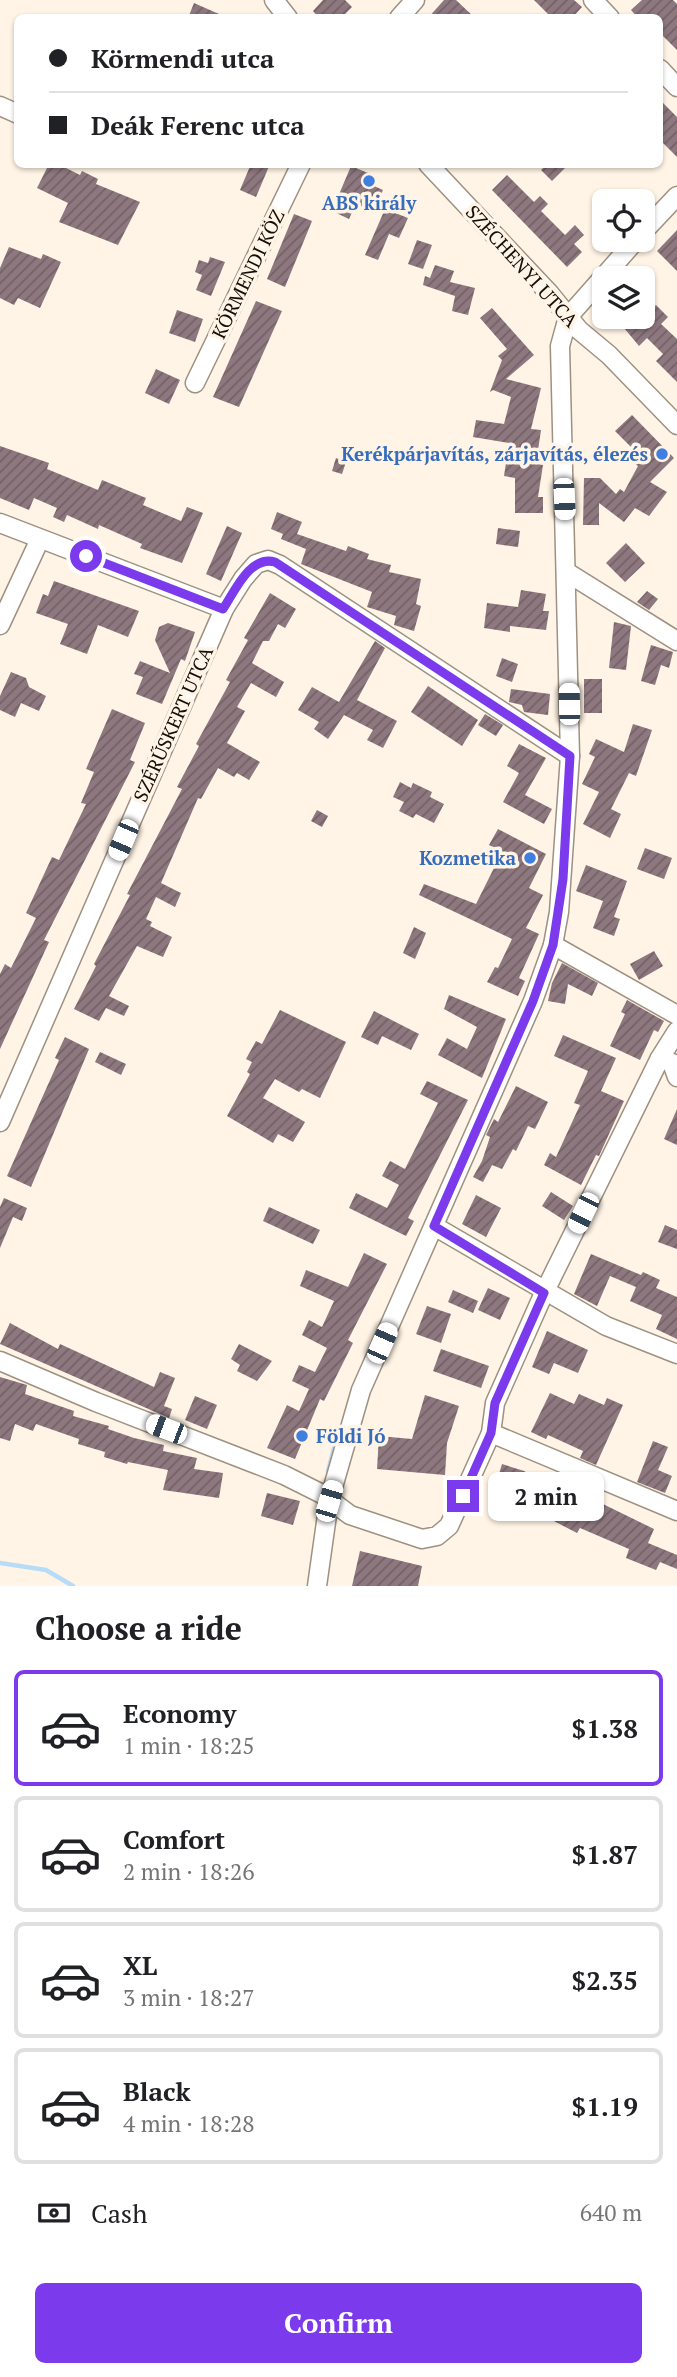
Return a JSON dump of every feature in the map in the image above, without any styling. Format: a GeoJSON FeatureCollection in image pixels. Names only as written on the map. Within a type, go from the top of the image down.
{"type":"FeatureCollection","features":[{"type":"Feature","properties":{"kind":"street"},"geometry":{"type":"LineString","coordinates":[[274,0],[285,14]]}},
{"type":"Feature","properties":{"kind":"street"},"geometry":{"type":"LineString","coordinates":[[403,14],[415,0]]}},
{"type":"Feature","properties":{"kind":"street"},"geometry":{"type":"LineString","coordinates":[[593,0],[606,14]]}},
{"type":"Feature","properties":{"kind":"street"},"geometry":{"type":"LineString","coordinates":[[663,72],[677,87]]}},
{"type":"Feature","properties":{"kind":"street","name":"KÖRMENDI KÖZ"},"geometry":{"type":"LineString","coordinates":[[195,383],[299,168]]}},
{"type":"Feature","properties":{"kind":"street","name":"SZÉCHENYI UTCA"},"geometry":{"type":"LineString","coordinates":[[432,168],[568,317],[677,425]]}},
{"type":"Feature","properties":{"kind":"street"},"geometry":{"type":"LineString","coordinates":[[655,219],[677,196]]}},
{"type":"Feature","properties":{"kind":"street"},"geometry":{"type":"LineString","coordinates":[[317,1586],[329,1501],[361,1390],[533,1001],[553,945],[563,879],[570,756],[568,573],[560,346],[568,317],[625,252]]}},
{"type":"Feature","properties":{"kind":"street"},"geometry":{"type":"LineString","coordinates":[[0,523],[223,609]]}},
{"type":"Feature","properties":{"kind":"street"},"geometry":{"type":"LineString","coordinates":[[0,625],[40,539]]}},
{"type":"Feature","properties":{"kind":"street","name":"SZÉRŰSKERT UTCA"},"geometry":{"type":"LineString","coordinates":[[0,1122],[223,609],[256,564],[268,560],[280,565],[570,756]]}},
{"type":"Feature","properties":{"kind":"street"},"geometry":{"type":"LineString","coordinates":[[568,573],[677,641]]}},
{"type":"Feature","properties":{"kind":"street"},"geometry":{"type":"LineString","coordinates":[[553,945],[677,1015]]}},
{"type":"Feature","properties":{"kind":"street"},"geometry":{"type":"LineString","coordinates":[[0,1361],[96,1402],[284,1475],[350,1515],[422,1539],[438,1536],[449,1526],[491,1433],[495,1403],[544,1293],[660,1058],[677,1031]]}},
{"type":"Feature","properties":{"kind":"street"},"geometry":{"type":"LineString","coordinates":[[660,1058],[673,1063],[677,1077]]}},
{"type":"Feature","properties":{"kind":"street"},"geometry":{"type":"LineString","coordinates":[[434,1226],[544,1293],[606,1326],[677,1354]]}},
{"type":"Feature","properties":{"kind":"street"},"geometry":{"type":"LineString","coordinates":[[491,1433],[677,1511]]}},
{"type":"Feature","properties":{"kind":"building"},"geometry":{"type":"Polygon","coordinates":[[[323,0],[345,0],[352,7],[345,14],[316,14],[313,11],[323,0]]]}},
{"type":"Feature","properties":{"kind":"building"},"geometry":{"type":"Polygon","coordinates":[[[444,0],[456,0],[471,14],[432,14],[444,0]]]}},
{"type":"Feature","properties":{"kind":"building"},"geometry":{"type":"Polygon","coordinates":[[[534,0],[574,0],[582,7],[576,14],[548,14],[534,0]]]}},
{"type":"Feature","properties":{"kind":"building"},"geometry":{"type":"Polygon","coordinates":[[[642,0],[673,0],[677,4],[677,50],[663,36],[663,14],[634,14],[631,10],[642,0]]]}},
{"type":"Feature","properties":{"kind":"building"},"geometry":{"type":"Polygon","coordinates":[[[194,3],[219,14],[190,14],[194,3]]]}},
{"type":"Feature","properties":{"kind":"building"},"geometry":{"type":"Polygon","coordinates":[[[663,103],[677,117],[677,157],[663,143],[663,103]]]}},
{"type":"Feature","properties":{"kind":"building"},"geometry":{"type":"Polygon","coordinates":[[[47,168],[66,168],[80,175],[82,171],[98,179],[96,184],[140,202],[118,245],[59,222],[68,203],[37,188],[47,168]]]}},
{"type":"Feature","properties":{"kind":"building"},"geometry":{"type":"Polygon","coordinates":[[[249,168],[268,168],[256,197],[240,190],[249,168]]]}},
{"type":"Feature","properties":{"kind":"building"},"geometry":{"type":"Polygon","coordinates":[[[350,168],[368,173],[365,182],[383,190],[373,211],[356,204],[349,219],[332,211],[350,168]]]}},
{"type":"Feature","properties":{"kind":"building"},"geometry":{"type":"Polygon","coordinates":[[[543,168],[565,168],[552,181],[541,170],[543,168]]]}},
{"type":"Feature","properties":{"kind":"building"},"geometry":{"type":"Polygon","coordinates":[[[507,175],[534,202],[540,196],[548,204],[541,211],[565,235],[575,225],[584,235],[574,244],[582,252],[567,267],[492,190],[507,175]]]}},
{"type":"Feature","properties":{"kind":"building"},"geometry":{"type":"Polygon","coordinates":[[[385,209],[408,218],[399,238],[389,234],[378,260],[365,255],[385,209]]]}},
{"type":"Feature","properties":{"kind":"building"},"geometry":{"type":"Polygon","coordinates":[[[294,214],[312,221],[285,287],[267,279],[294,214]]]}},
{"type":"Feature","properties":{"kind":"building"},"geometry":{"type":"Polygon","coordinates":[[[677,230],[677,271],[657,251],[677,230]]]}},
{"type":"Feature","properties":{"kind":"building"},"geometry":{"type":"Polygon","coordinates":[[[417,240],[432,245],[423,269],[408,264],[417,240]]]}},
{"type":"Feature","properties":{"kind":"building"},"geometry":{"type":"Polygon","coordinates":[[[9,247],[41,259],[43,254],[61,262],[40,308],[18,298],[14,305],[0,298],[0,268],[9,247]]]}},
{"type":"Feature","properties":{"kind":"building"},"geometry":{"type":"Polygon","coordinates":[[[210,257],[225,262],[211,296],[196,290],[202,275],[195,272],[199,260],[208,263],[210,257]]]}},
{"type":"Feature","properties":{"kind":"building"},"geometry":{"type":"Polygon","coordinates":[[[435,265],[454,271],[450,282],[475,288],[468,315],[452,311],[455,296],[423,285],[425,276],[430,278],[435,265]]]}},
{"type":"Feature","properties":{"kind":"building"},"geometry":{"type":"Polygon","coordinates":[[[256,301],[282,311],[239,407],[213,397],[256,301]]]}},
{"type":"Feature","properties":{"kind":"building"},"geometry":{"type":"Polygon","coordinates":[[[655,306],[668,317],[661,324],[677,339],[677,382],[656,361],[663,354],[647,338],[639,346],[625,329],[655,329],[655,306]]]}},
{"type":"Feature","properties":{"kind":"building"},"geometry":{"type":"Polygon","coordinates":[[[492,308],[534,355],[506,379],[541,388],[531,429],[541,430],[536,464],[543,465],[538,497],[543,497],[543,513],[515,513],[515,478],[504,476],[509,443],[473,437],[476,420],[504,424],[511,397],[493,390],[490,392],[502,360],[498,356],[507,349],[480,318],[492,308]]]}},
{"type":"Feature","properties":{"kind":"building"},"geometry":{"type":"Polygon","coordinates":[[[177,310],[203,319],[195,342],[169,333],[177,310]]]}},
{"type":"Feature","properties":{"kind":"building"},"geometry":{"type":"Polygon","coordinates":[[[156,369],[180,380],[169,404],[145,393],[156,369]]]}},
{"type":"Feature","properties":{"kind":"building"},"geometry":{"type":"Polygon","coordinates":[[[632,415],[674,458],[650,482],[667,492],[649,516],[635,508],[624,522],[599,503],[599,525],[583,525],[584,478],[600,478],[616,494],[620,489],[624,492],[638,466],[628,458],[634,450],[615,431],[632,415]]]}},
{"type":"Feature","properties":{"kind":"building"},"geometry":{"type":"Polygon","coordinates":[[[0,446],[49,463],[47,469],[98,490],[102,480],[146,498],[143,505],[181,521],[187,507],[203,513],[182,563],[140,548],[142,544],[99,525],[98,529],[67,515],[64,522],[53,517],[57,508],[34,498],[29,510],[0,498],[0,446]]]}},
{"type":"Feature","properties":{"kind":"building"},"geometry":{"type":"Polygon","coordinates":[[[336,458],[346,462],[342,474],[332,471],[336,458]]]}},
{"type":"Feature","properties":{"kind":"building"},"geometry":{"type":"Polygon","coordinates":[[[277,512],[302,522],[297,534],[346,551],[348,546],[369,554],[367,559],[391,565],[389,572],[421,579],[416,604],[421,606],[414,631],[394,625],[396,616],[367,607],[372,592],[301,564],[306,549],[281,539],[283,534],[271,529],[277,512]]]}},
{"type":"Feature","properties":{"kind":"building"},"geometry":{"type":"Polygon","coordinates":[[[227,526],[242,533],[221,581],[206,574],[227,526]]]}},
{"type":"Feature","properties":{"kind":"building"},"geometry":{"type":"Polygon","coordinates":[[[498,528],[520,531],[518,547],[496,544],[498,528]]]}},
{"type":"Feature","properties":{"kind":"building"},"geometry":{"type":"Polygon","coordinates":[[[626,543],[645,563],[625,582],[606,563],[626,543]]]}},
{"type":"Feature","properties":{"kind":"building"},"geometry":{"type":"Polygon","coordinates":[[[54,581],[139,611],[128,637],[98,625],[87,654],[60,644],[68,624],[36,613],[43,594],[48,596],[54,581]]]}},
{"type":"Feature","properties":{"kind":"building"},"geometry":{"type":"Polygon","coordinates":[[[521,590],[546,594],[543,611],[549,611],[546,630],[510,626],[510,632],[484,628],[487,603],[518,607],[521,590]]]}},
{"type":"Feature","properties":{"kind":"building"},"geometry":{"type":"Polygon","coordinates":[[[647,591],[658,599],[649,610],[637,602],[647,591]]]}},
{"type":"Feature","properties":{"kind":"building"},"geometry":{"type":"Polygon","coordinates":[[[270,593],[296,609],[285,628],[278,624],[269,641],[263,641],[252,663],[284,682],[276,697],[251,683],[237,707],[245,711],[227,743],[260,762],[249,780],[237,773],[234,777],[218,768],[201,799],[198,798],[161,883],[181,893],[175,907],[156,897],[146,919],[152,922],[150,926],[172,937],[163,957],[137,946],[109,996],[129,1006],[124,1016],[106,1008],[99,1021],[74,1009],[130,895],[127,894],[182,789],[177,787],[199,746],[196,744],[230,682],[226,680],[248,640],[244,638],[270,593]]]}},
{"type":"Feature","properties":{"kind":"building"},"geometry":{"type":"Polygon","coordinates":[[[614,622],[631,626],[626,670],[609,668],[614,622]]]}},
{"type":"Feature","properties":{"kind":"building"},"geometry":{"type":"Polygon","coordinates":[[[168,623],[195,632],[185,661],[181,659],[162,704],[136,694],[143,677],[134,674],[140,661],[170,673],[155,640],[159,627],[168,623]]]}},
{"type":"Feature","properties":{"kind":"building"},"geometry":{"type":"Polygon","coordinates":[[[375,641],[385,648],[357,700],[397,721],[383,748],[367,740],[373,730],[344,715],[328,739],[314,729],[319,722],[298,710],[312,687],[339,702],[375,641]]]}},
{"type":"Feature","properties":{"kind":"building"},"geometry":{"type":"Polygon","coordinates":[[[651,645],[673,652],[669,668],[661,665],[655,685],[641,681],[651,645]]]}},
{"type":"Feature","properties":{"kind":"building"},"geometry":{"type":"Polygon","coordinates":[[[502,658],[518,664],[512,682],[496,676],[502,658]]]}},
{"type":"Feature","properties":{"kind":"building"},"geometry":{"type":"Polygon","coordinates":[[[11,672],[26,678],[29,687],[46,696],[39,711],[21,703],[15,717],[0,710],[0,696],[11,672]]]}},
{"type":"Feature","properties":{"kind":"building"},"geometry":{"type":"Polygon","coordinates":[[[584,679],[602,679],[602,713],[584,713],[584,679]]]}},
{"type":"Feature","properties":{"kind":"building"},"geometry":{"type":"Polygon","coordinates":[[[428,686],[478,720],[462,746],[411,712],[428,686]]]}},
{"type":"Feature","properties":{"kind":"building"},"geometry":{"type":"Polygon","coordinates":[[[511,689],[550,694],[548,715],[524,712],[522,705],[509,702],[511,689]]]}},
{"type":"Feature","properties":{"kind":"building"},"geometry":{"type":"Polygon","coordinates":[[[112,709],[145,723],[130,760],[135,762],[44,940],[49,942],[0,1049],[0,974],[5,964],[11,968],[36,918],[26,913],[52,857],[59,860],[86,804],[81,803],[94,772],[86,769],[112,709]]]}},
{"type":"Feature","properties":{"kind":"building"},"geometry":{"type":"Polygon","coordinates":[[[485,714],[503,725],[496,736],[478,725],[485,714]]]}},
{"type":"Feature","properties":{"kind":"building"},"geometry":{"type":"Polygon","coordinates":[[[633,724],[652,730],[636,776],[629,773],[611,809],[621,814],[610,838],[583,824],[599,792],[582,784],[595,757],[589,754],[596,739],[624,752],[633,724]]]}},
{"type":"Feature","properties":{"kind":"building"},"geometry":{"type":"Polygon","coordinates":[[[519,744],[546,758],[525,795],[552,809],[544,824],[503,802],[519,773],[507,766],[519,744]]]}},
{"type":"Feature","properties":{"kind":"building"},"geometry":{"type":"Polygon","coordinates":[[[400,782],[411,788],[413,783],[432,792],[430,797],[444,804],[434,823],[416,814],[413,818],[399,811],[404,802],[393,797],[400,782]]]}},
{"type":"Feature","properties":{"kind":"building"},"geometry":{"type":"Polygon","coordinates":[[[317,810],[328,816],[322,827],[311,821],[317,810]]]}},
{"type":"Feature","properties":{"kind":"building"},"geometry":{"type":"Polygon","coordinates":[[[498,829],[546,854],[529,888],[543,895],[526,928],[539,934],[519,978],[525,981],[518,996],[487,982],[495,967],[498,968],[512,939],[419,895],[424,884],[476,904],[502,852],[489,845],[498,829]]]}},
{"type":"Feature","properties":{"kind":"building"},"geometry":{"type":"Polygon","coordinates":[[[645,848],[672,858],[664,879],[637,869],[645,848]]]}},
{"type":"Feature","properties":{"kind":"building"},"geometry":{"type":"Polygon","coordinates":[[[586,865],[627,881],[614,917],[620,919],[614,936],[593,928],[603,901],[576,891],[586,865]]]}},
{"type":"Feature","properties":{"kind":"building"},"geometry":{"type":"Polygon","coordinates":[[[414,927],[426,933],[415,959],[403,953],[414,927]]]}},
{"type":"Feature","properties":{"kind":"building"},"geometry":{"type":"Polygon","coordinates":[[[654,951],[663,966],[639,980],[630,964],[654,951]]]}},
{"type":"Feature","properties":{"kind":"building"},"geometry":{"type":"Polygon","coordinates":[[[562,963],[598,983],[592,996],[568,984],[565,1004],[548,1001],[552,983],[562,963]]]}},
{"type":"Feature","properties":{"kind":"building"},"geometry":{"type":"Polygon","coordinates":[[[449,995],[506,1019],[482,1078],[438,1055],[447,1038],[467,1049],[477,1027],[444,1009],[449,995]]]}},
{"type":"Feature","properties":{"kind":"building"},"geometry":{"type":"Polygon","coordinates":[[[627,1000],[664,1021],[658,1032],[654,1030],[640,1060],[610,1046],[625,1014],[621,1012],[627,1000]]]}},
{"type":"Feature","properties":{"kind":"building"},"geometry":{"type":"Polygon","coordinates":[[[280,1010],[346,1042],[320,1098],[302,1089],[299,1092],[275,1079],[263,1098],[305,1122],[293,1142],[278,1134],[273,1143],[227,1116],[250,1074],[247,1072],[252,1062],[246,1059],[256,1041],[262,1044],[280,1010]]]}},
{"type":"Feature","properties":{"kind":"building"},"geometry":{"type":"Polygon","coordinates":[[[374,1011],[419,1034],[411,1050],[382,1036],[378,1045],[361,1037],[374,1011]]]}},
{"type":"Feature","properties":{"kind":"building"},"geometry":{"type":"Polygon","coordinates":[[[563,1035],[616,1058],[601,1091],[624,1101],[599,1156],[596,1155],[581,1185],[544,1165],[550,1153],[556,1157],[580,1105],[574,1103],[588,1071],[554,1056],[563,1035]]]}},
{"type":"Feature","properties":{"kind":"building"},"geometry":{"type":"Polygon","coordinates":[[[65,1037],[89,1049],[31,1187],[7,1176],[59,1060],[55,1058],[65,1037]]]}},
{"type":"Feature","properties":{"kind":"building"},"geometry":{"type":"Polygon","coordinates":[[[100,1052],[126,1064],[121,1075],[95,1062],[100,1052]]]}},
{"type":"Feature","properties":{"kind":"building"},"geometry":{"type":"Polygon","coordinates":[[[427,1081],[468,1100],[408,1218],[414,1221],[406,1236],[349,1208],[356,1193],[387,1208],[399,1185],[382,1176],[390,1161],[405,1169],[438,1103],[420,1094],[427,1081]]]}},
{"type":"Feature","properties":{"kind":"building"},"geometry":{"type":"Polygon","coordinates":[[[516,1086],[548,1102],[535,1129],[528,1126],[516,1151],[513,1149],[502,1169],[492,1165],[483,1182],[473,1177],[490,1137],[486,1135],[494,1119],[498,1122],[516,1086]]]}},
{"type":"Feature","properties":{"kind":"building"},"geometry":{"type":"Polygon","coordinates":[[[677,1109],[677,1145],[664,1139],[677,1109]]]}},
{"type":"Feature","properties":{"kind":"building"},"geometry":{"type":"Polygon","coordinates":[[[551,1192],[573,1206],[564,1220],[542,1206],[551,1192]]]}},
{"type":"Feature","properties":{"kind":"building"},"geometry":{"type":"Polygon","coordinates":[[[476,1195],[501,1208],[486,1237],[462,1224],[476,1195]]]}},
{"type":"Feature","properties":{"kind":"building"},"geometry":{"type":"Polygon","coordinates":[[[4,1198],[27,1208],[22,1221],[13,1217],[0,1248],[0,1207],[4,1198]]]}},
{"type":"Feature","properties":{"kind":"building"},"geometry":{"type":"Polygon","coordinates":[[[269,1207],[320,1230],[313,1244],[263,1221],[269,1207]]]}},
{"type":"Feature","properties":{"kind":"building"},"geometry":{"type":"Polygon","coordinates":[[[665,1225],[677,1230],[677,1249],[658,1242],[665,1225]]]}},
{"type":"Feature","properties":{"kind":"building"},"geometry":{"type":"Polygon","coordinates":[[[364,1253],[387,1264],[348,1340],[353,1343],[324,1401],[320,1399],[295,1459],[267,1448],[287,1405],[299,1411],[309,1389],[292,1381],[299,1365],[315,1372],[327,1348],[302,1335],[309,1320],[322,1327],[334,1301],[300,1286],[306,1270],[348,1287],[364,1253]]]}},
{"type":"Feature","properties":{"kind":"building"},"geometry":{"type":"Polygon","coordinates":[[[591,1254],[660,1280],[656,1288],[677,1297],[677,1339],[656,1329],[662,1315],[630,1301],[636,1287],[610,1276],[597,1306],[574,1294],[591,1254]]]}},
{"type":"Feature","properties":{"kind":"building"},"geometry":{"type":"Polygon","coordinates":[[[488,1288],[510,1298],[500,1320],[478,1310],[488,1288]]]}},
{"type":"Feature","properties":{"kind":"building"},"geometry":{"type":"Polygon","coordinates":[[[453,1290],[478,1301],[473,1313],[448,1302],[453,1290]]]}},
{"type":"Feature","properties":{"kind":"building"},"geometry":{"type":"Polygon","coordinates":[[[427,1306],[451,1314],[441,1343],[416,1334],[427,1306]]]}},
{"type":"Feature","properties":{"kind":"building"},"geometry":{"type":"Polygon","coordinates":[[[10,1323],[58,1349],[60,1344],[154,1387],[160,1372],[175,1378],[164,1406],[172,1409],[169,1418],[0,1344],[10,1323]]]}},
{"type":"Feature","properties":{"kind":"building"},"geometry":{"type":"Polygon","coordinates":[[[547,1331],[588,1350],[578,1373],[554,1363],[549,1374],[532,1367],[547,1331]]]}},
{"type":"Feature","properties":{"kind":"building"},"geometry":{"type":"Polygon","coordinates":[[[239,1344],[272,1361],[257,1381],[237,1371],[240,1365],[231,1359],[239,1344]]]}},
{"type":"Feature","properties":{"kind":"building"},"geometry":{"type":"Polygon","coordinates":[[[441,1349],[489,1366],[481,1388],[433,1371],[441,1349]]]}},
{"type":"Feature","properties":{"kind":"building"},"geometry":{"type":"Polygon","coordinates":[[[0,1377],[27,1385],[25,1394],[74,1411],[73,1416],[109,1426],[108,1429],[134,1438],[164,1445],[163,1451],[197,1458],[194,1469],[223,1473],[219,1498],[163,1490],[168,1470],[128,1462],[127,1464],[104,1457],[105,1452],[78,1444],[79,1439],[36,1424],[33,1431],[15,1424],[10,1441],[0,1438],[0,1377]]]}},
{"type":"Feature","properties":{"kind":"building"},"geometry":{"type":"Polygon","coordinates":[[[550,1393],[574,1404],[579,1394],[604,1405],[607,1398],[623,1405],[596,1465],[580,1458],[583,1451],[548,1435],[546,1439],[531,1432],[550,1393]]]}},
{"type":"Feature","properties":{"kind":"building"},"geometry":{"type":"Polygon","coordinates":[[[425,1395],[459,1406],[447,1443],[445,1475],[377,1469],[379,1436],[412,1439],[425,1395]]]}},
{"type":"Feature","properties":{"kind":"building"},"geometry":{"type":"Polygon","coordinates":[[[195,1396],[217,1405],[207,1429],[185,1420],[195,1396]]]}},
{"type":"Feature","properties":{"kind":"building"},"geometry":{"type":"Polygon","coordinates":[[[653,1441],[668,1447],[658,1470],[672,1476],[665,1493],[637,1482],[653,1441]]]}},
{"type":"Feature","properties":{"kind":"building"},"geometry":{"type":"Polygon","coordinates":[[[502,1464],[524,1471],[563,1492],[566,1486],[654,1529],[648,1543],[677,1555],[677,1569],[660,1562],[656,1570],[626,1558],[629,1549],[580,1528],[577,1533],[548,1518],[552,1512],[517,1494],[495,1487],[502,1464]]]}},
{"type":"Feature","properties":{"kind":"building"},"geometry":{"type":"Polygon","coordinates":[[[267,1493],[300,1501],[293,1525],[261,1516],[267,1493]]]}},
{"type":"Feature","properties":{"kind":"building"},"geometry":{"type":"Polygon","coordinates":[[[360,1551],[422,1566],[418,1586],[352,1586],[360,1551]]]}},
{"type":"Feature","properties":{"kind":"waterway"},"geometry":{"type":"LineString","coordinates":[[328,1471],[338,1433]]}},
{"type":"Feature","properties":{"kind":"waterway"},"geometry":{"type":"LineString","coordinates":[[0,1563],[46,1570],[73,1586]]}},
{"type":"Feature","properties":{"kind":"place","name":"ABS király"},"geometry":{"type":"Point","coordinates":[369,181]}},
{"type":"Feature","properties":{"kind":"place","name":"Kerékpárjavítás, zárjavítás, élezés"},"geometry":{"type":"Point","coordinates":[662,454]}},
{"type":"Feature","properties":{"kind":"place","name":"Kozmetika"},"geometry":{"type":"Point","coordinates":[530,858]}},
{"type":"Feature","properties":{"kind":"place","name":"Földi Jó"},"geometry":{"type":"Point","coordinates":[302,1436]}},
{"type":"Feature","properties":{"kind":"route"},"geometry":{"type":"LineString","coordinates":[[86,556],[223,609],[256,564],[268,560],[275,562],[570,756],[563,879],[553,945],[533,1001],[434,1226],[544,1293],[495,1403],[491,1433],[463,1496]]}}]}
